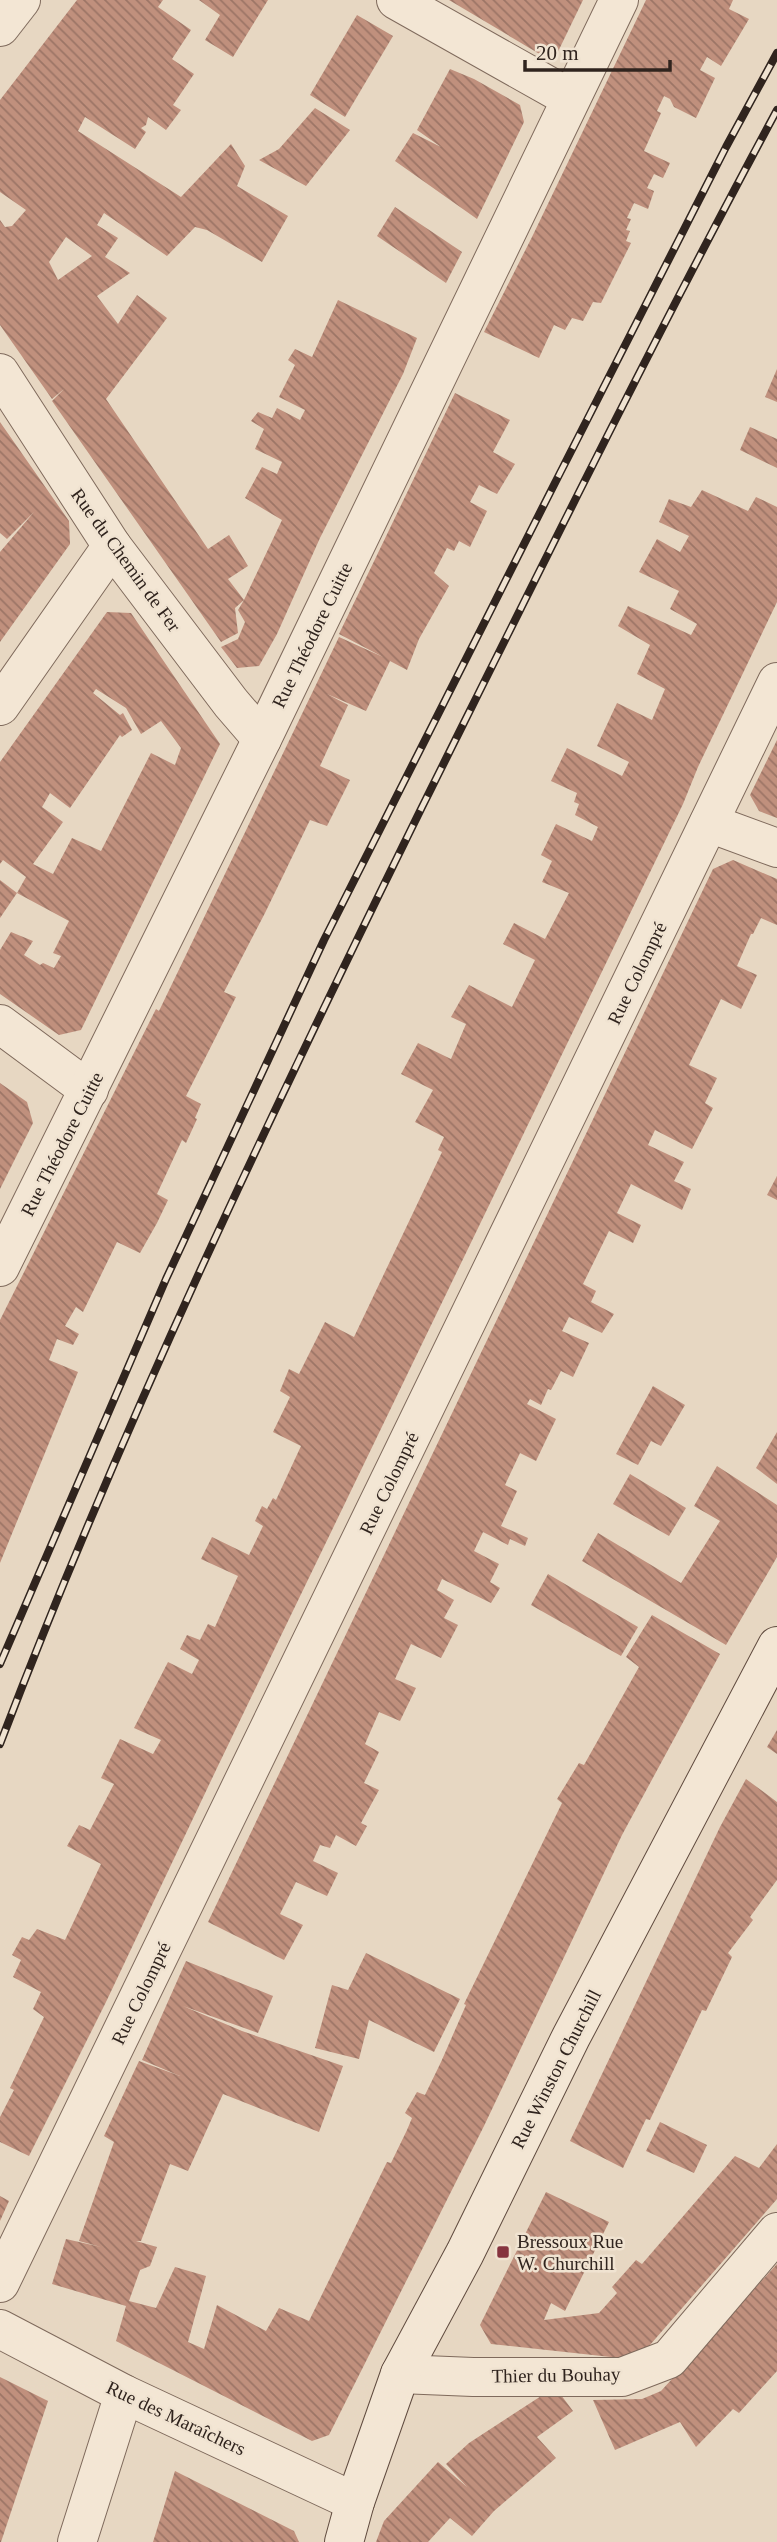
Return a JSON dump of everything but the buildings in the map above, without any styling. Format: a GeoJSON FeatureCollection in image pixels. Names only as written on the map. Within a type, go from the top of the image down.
{"type":"FeatureCollection","features":[{"type":"Feature","properties":{"kind":"street"},"geometry":{"type":"LineString","coordinates":[[0,27],[21,0]]}},
{"type":"Feature","properties":{"kind":"street"},"geometry":{"type":"LineString","coordinates":[[396,0],[570,98]]}},
{"type":"Feature","properties":{"kind":"street","name":"Rue Théodore Cuitte"},"geometry":{"type":"LineString","coordinates":[[0,1267],[262,739],[619,0]]}},
{"type":"Feature","properties":{"kind":"street","name":"Rue du Chemin de Fer"},"geometry":{"type":"LineString","coordinates":[[0,373],[112,546],[262,739]]}},
{"type":"Feature","properties":{"kind":"street"},"geometry":{"type":"LineString","coordinates":[[0,706],[112,546]]}},
{"type":"Feature","properties":{"kind":"street","name":"Rue Colompré"},"geometry":{"type":"LineString","coordinates":[[0,2283],[777,682]]}},
{"type":"Feature","properties":{"kind":"street"},"geometry":{"type":"LineString","coordinates":[[709,823],[777,848]]}},
{"type":"Feature","properties":{"kind":"street"},"geometry":{"type":"LineString","coordinates":[[0,1024],[89,1090]]}},
{"type":"Feature","properties":{"kind":"street","name":"Rue Winston Churchill"},"geometry":{"type":"LineString","coordinates":[[344,2542],[355,2502],[400,2374],[465,2253],[571,2037],[777,1646]]}},
{"type":"Feature","properties":{"kind":"street","name":"Thier du Bouhay"},"geometry":{"type":"LineString","coordinates":[[400,2374],[473,2377],[622,2376],[669,2359],[777,2232]]}},
{"type":"Feature","properties":{"kind":"street","name":"Rue des Maraîchers"},"geometry":{"type":"LineString","coordinates":[[0,2329],[124,2394],[355,2502]]}},
{"type":"Feature","properties":{"kind":"street"},"geometry":{"type":"LineString","coordinates":[[77,2542],[124,2394]]}},
{"type":"Feature","properties":{"kind":"railway"},"geometry":{"type":"LineString","coordinates":[[0,1664],[166,1279],[324,940],[726,147],[777,53]]}},
{"type":"Feature","properties":{"kind":"railway"},"geometry":{"type":"LineString","coordinates":[[0,1744],[96,1506],[254,1154],[422,807],[553,545],[777,110]]}},
{"type":"Feature","properties":{"kind":"place","name":"Bressoux Rue W. Churchill"},"geometry":{"type":"Point","coordinates":[503,2252]}}]}
